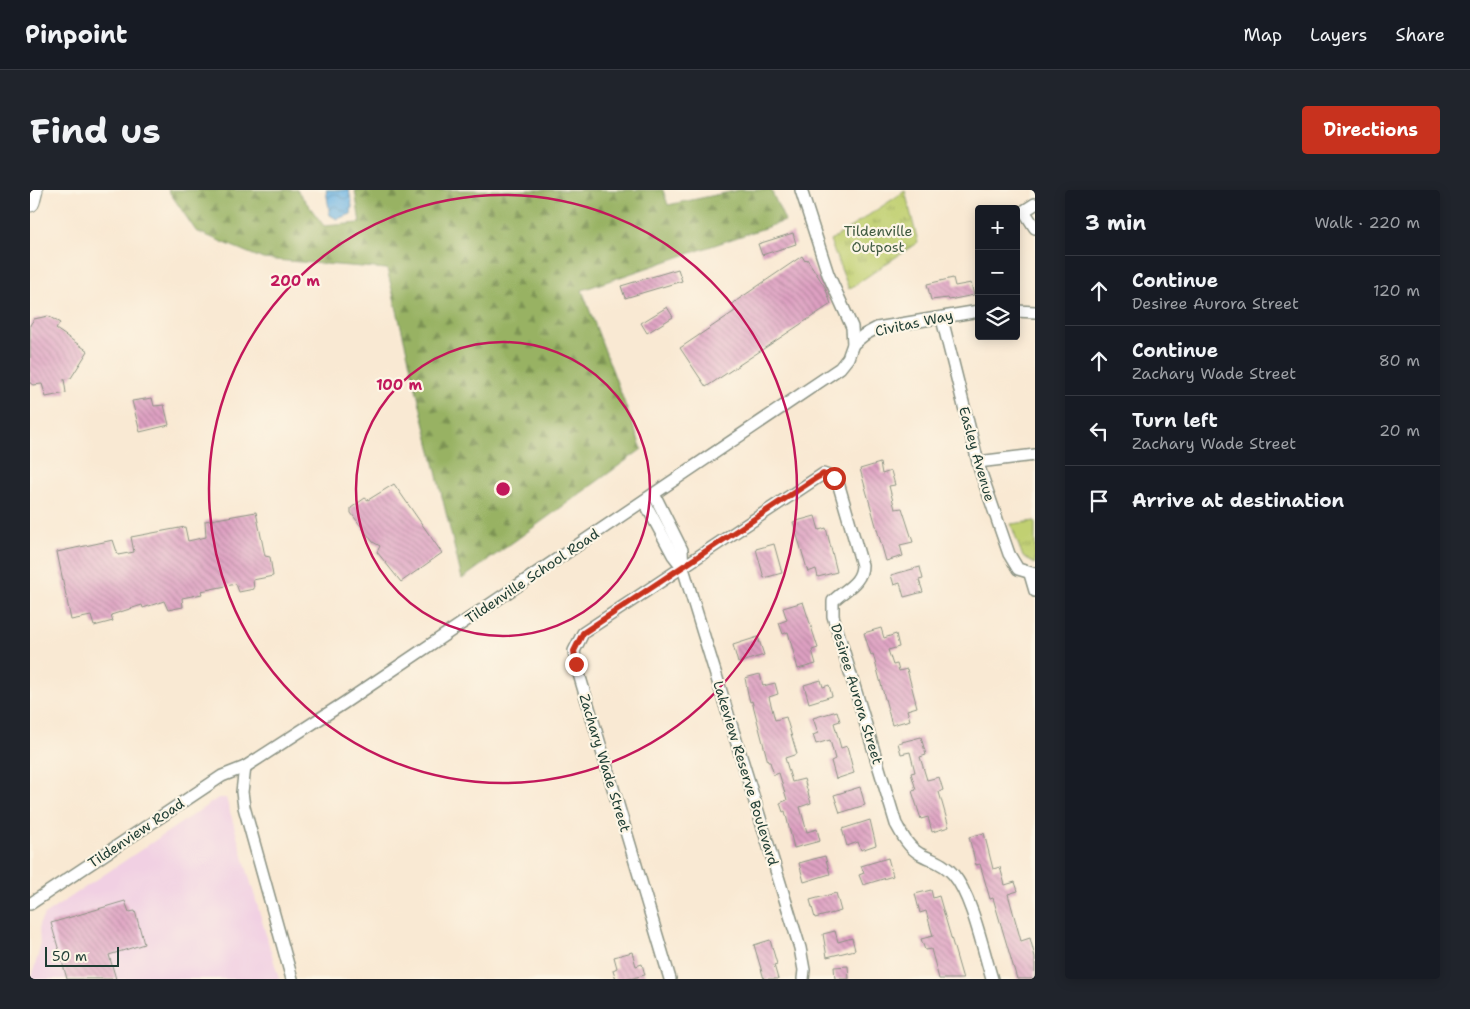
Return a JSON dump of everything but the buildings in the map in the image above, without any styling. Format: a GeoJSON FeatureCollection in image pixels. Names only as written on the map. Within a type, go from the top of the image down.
{"type":"FeatureCollection","features":[{"type":"Feature","properties":{"kind":"main road"},"geometry":{"type":"LineString","coordinates":[[30,202],[33,190]]}},
{"type":"Feature","properties":{"kind":"street"},"geometry":{"type":"LineString","coordinates":[[801,190],[828,274],[852,327],[853,344]]}},
{"type":"Feature","properties":{"kind":"street"},"geometry":{"type":"LineString","coordinates":[[1035,204],[1024,211],[1035,228]]}},
{"type":"Feature","properties":{"kind":"street","name":"Civitas Way"},"geometry":{"type":"LineString","coordinates":[[853,344],[864,334],[878,328],[942,319],[968,311],[975,311]]}},
{"type":"Feature","properties":{"kind":"street"},"geometry":{"type":"LineString","coordinates":[[1020,311],[1035,312]]}},
{"type":"Feature","properties":{"kind":"street","name":"Easley Avenue"},"geometry":{"type":"LineString","coordinates":[[942,319],[978,462],[1009,554],[1018,569],[1032,574]]}},
{"type":"Feature","properties":{"kind":"street","name":"Tildenville School Road"},"geometry":{"type":"LineString","coordinates":[[245,767],[840,368],[848,358],[853,344]]}},
{"type":"Feature","properties":{"kind":"street"},"geometry":{"type":"LineString","coordinates":[[978,462],[1035,455]]}},
{"type":"Feature","properties":{"kind":"street","name":"Desiree Aurora Street"},"geometry":{"type":"LineString","coordinates":[[683,568],[823,474],[834,478],[839,486],[862,565],[862,574],[854,585],[833,601],[833,616],[896,824],[906,842],[919,854],[936,861],[952,872],[963,887],[992,979]]}},
{"type":"Feature","properties":{"kind":"street","name":"Lakeview Reserve Boulevard"},"geometry":{"type":"LineString","coordinates":[[654,494],[682,550],[683,568],[800,948],[804,970],[803,979]]}},
{"type":"Feature","properties":{"kind":"street","name":"Lakeview Reserve Boulevard"},"geometry":{"type":"LineString","coordinates":[[644,501],[673,555],[683,568]]}},
{"type":"Feature","properties":{"kind":"street","name":"Zachary Wade Street"},"geometry":{"type":"LineString","coordinates":[[670,979],[576,664],[574,651],[583,633],[683,568]]}},
{"type":"Feature","properties":{"kind":"street"},"geometry":{"type":"LineString","coordinates":[[1032,574],[1035,591]]}},
{"type":"Feature","properties":{"kind":"street"},"geometry":{"type":"LineString","coordinates":[[245,767],[242,792],[244,806],[292,979]]}},
{"type":"Feature","properties":{"kind":"street","name":"Tildenview Road"},"geometry":{"type":"LineString","coordinates":[[30,904],[222,776],[245,767]]}},
{"type":"Feature","properties":{"kind":"shaded area"},"geometry":{"type":"Polygon","coordinates":[[[218,798],[226,798],[279,979],[31,979],[40,948],[39,925],[44,915],[218,798]]]}},
{"type":"Feature","properties":{"kind":"green space"},"geometry":{"type":"Polygon","coordinates":[[[168,190],[297,190],[324,226],[360,223],[355,190],[663,190],[668,205],[739,190],[771,190],[785,221],[582,290],[642,449],[462,579],[387,269],[263,259],[196,231],[168,190]]]}},
{"type":"Feature","properties":{"kind":"green space","name":"Tildenville Outpost"},"geometry":{"type":"Polygon","coordinates":[[[905,191],[918,242],[849,289],[830,241],[905,191]]]}},
{"type":"Feature","properties":{"kind":"green space"},"geometry":{"type":"Polygon","coordinates":[[[1035,521],[1035,564],[1023,557],[1011,524],[1035,521]]]}},
{"type":"Feature","properties":{"kind":"water"},"geometry":{"type":"Polygon","coordinates":[[[326,190],[349,190],[352,206],[351,214],[337,219],[330,215],[326,190]]]}},
{"type":"Feature","properties":{"kind":"route"},"geometry":{"type":"LineString","coordinates":[[576,664],[574,651],[583,633],[813,480],[823,474],[834,478]]}}]}
